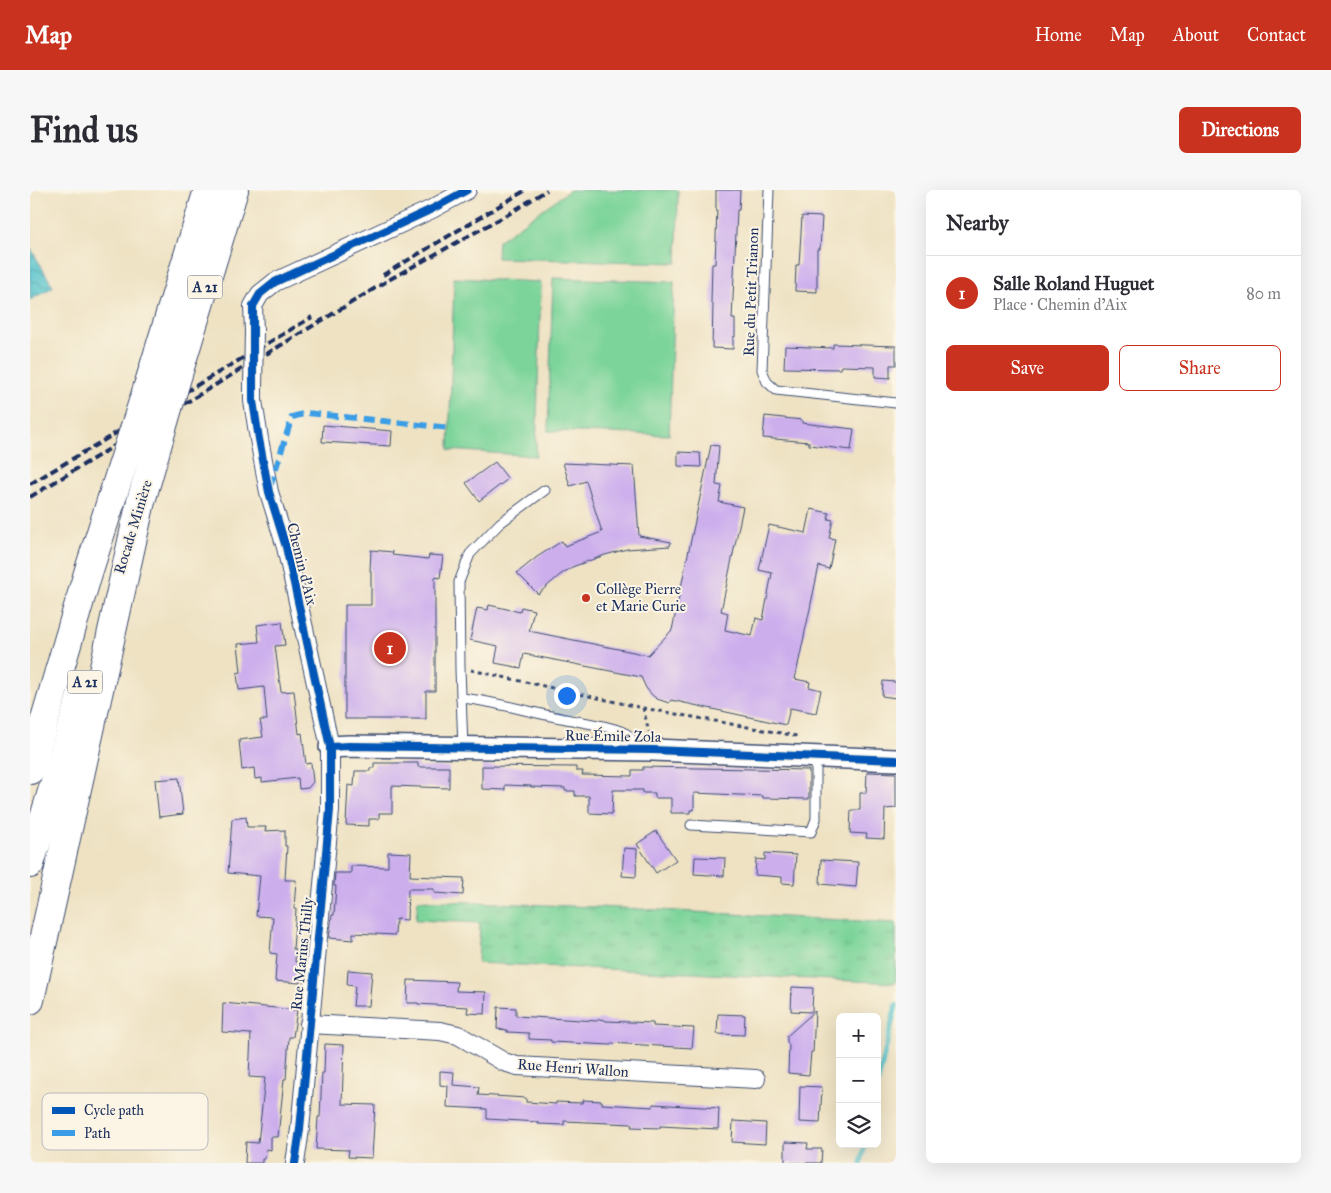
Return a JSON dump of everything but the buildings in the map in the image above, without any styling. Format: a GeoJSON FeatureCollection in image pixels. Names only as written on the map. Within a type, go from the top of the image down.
{"type":"FeatureCollection","features":[{"type":"Feature","properties":{"kind":"highway","name":"Rocade Minière"},"geometry":{"type":"LineString","coordinates":[[30,864],[141,501],[162,383],[208,190]]}},
{"type":"Feature","properties":{"kind":"highway","name":"Rocade Minière"},"geometry":{"type":"LineString","coordinates":[[30,770],[88,573],[112,500],[162,383],[234,190]]}},
{"type":"Feature","properties":{"kind":"highway"},"geometry":{"type":"LineString","coordinates":[[30,1000],[141,501]]}},
{"type":"Feature","properties":{"kind":"highway"},"geometry":{"type":"LineString","coordinates":[[30,718],[74,586],[88,573]]}},
{"type":"Feature","properties":{"kind":"street","name":"Chemin d'Aix"},"geometry":{"type":"LineString","coordinates":[[330,748],[286,547],[269,492],[257,430],[253,401],[253,306],[260,294],[275,282],[432,209],[466,190]]}},
{"type":"Feature","properties":{"kind":"street","name":"Rue Émile Zola"},"geometry":{"type":"LineString","coordinates":[[330,748],[349,746],[645,750],[896,760]]}},
{"type":"Feature","properties":{"kind":"street","name":"Rue Marius Thilly"},"geometry":{"type":"LineString","coordinates":[[295,1163],[300,1128],[330,810],[330,748]]}},
{"type":"Feature","properties":{"kind":"street","name":"Rue Henri Wallon"},"geometry":{"type":"LineString","coordinates":[[309,1024],[440,1030],[458,1035],[504,1062],[517,1066],[756,1079]]}},
{"type":"Feature","properties":{"kind":"lane","name":"Rue du Petit Trianon"},"geometry":{"type":"LineString","coordinates":[[768,190],[762,370],[767,382],[776,390],[896,403]]}},
{"type":"Feature","properties":{"kind":"lane"},"geometry":{"type":"LineString","coordinates":[[463,748],[460,669],[460,582],[470,554],[500,523],[545,490]]}},
{"type":"Feature","properties":{"kind":"lane"},"geometry":{"type":"LineString","coordinates":[[462,698],[482,700],[616,730],[628,734],[645,750]]}},
{"type":"Feature","properties":{"kind":"lane"},"geometry":{"type":"LineString","coordinates":[[691,825],[811,832],[816,819],[816,756]]}},
{"type":"Feature","properties":{"kind":"path"},"geometry":{"type":"LineString","coordinates":[[460,669],[643,708],[798,736]]}},
{"type":"Feature","properties":{"kind":"path"},"geometry":{"type":"LineString","coordinates":[[643,708],[645,750]]}},
{"type":"Feature","properties":{"kind":"green space"},"geometry":{"type":"Polygon","coordinates":[[[570,190],[678,190],[677,263],[497,258],[498,241],[570,190]]]}},
{"type":"Feature","properties":{"kind":"green space"},"geometry":{"type":"Polygon","coordinates":[[[454,278],[541,282],[536,456],[449,450],[454,278]]]}},
{"type":"Feature","properties":{"kind":"green space"},"geometry":{"type":"Polygon","coordinates":[[[553,278],[674,282],[669,435],[548,431],[553,278]]]}},
{"type":"Feature","properties":{"kind":"green space"},"geometry":{"type":"Polygon","coordinates":[[[418,900],[621,908],[896,923],[896,983],[478,963],[480,923],[416,920],[418,900]]]}},
{"type":"Feature","properties":{"kind":"water"},"geometry":{"type":"Polygon","coordinates":[[[30,247],[53,287],[30,300],[30,247]]]}},
{"type":"Feature","properties":{"kind":"waterway"},"geometry":{"type":"LineString","coordinates":[[881,1069],[896,1005]]}},
{"type":"Feature","properties":{"kind":"waterway"},"geometry":{"type":"LineString","coordinates":[[861,1163],[864,1148]]}},
{"type":"Feature","properties":{"kind":"railway"},"geometry":{"type":"LineString","coordinates":[[383,275],[526,190]]}},
{"type":"Feature","properties":{"kind":"railway"},"geometry":{"type":"LineString","coordinates":[[30,497],[392,278],[507,215],[547,190]]}},
{"type":"Feature","properties":{"kind":"railway"},"geometry":{"type":"LineString","coordinates":[[30,484],[312,317]]}},
{"type":"Feature","properties":{"kind":"marked path"},"geometry":{"type":"LineString","coordinates":[[270,487],[292,417],[307,413],[450,428]]}},
{"type":"Feature","properties":{"kind":"cycle path"},"geometry":{"type":"LineString","coordinates":[[295,1163],[300,1129],[330,810],[330,747],[286,547],[269,492],[259,439],[253,401],[253,306],[260,294],[275,282],[432,209],[467,190]]}},
{"type":"Feature","properties":{"kind":"cycle path"},"geometry":{"type":"LineString","coordinates":[[330,747],[653,750],[896,760]]}},
{"type":"Feature","properties":{"kind":"place","name":"Collège Pierre et Marie Curie"},"geometry":{"type":"Point","coordinates":[586,598]}},
{"type":"Feature","properties":{"kind":"place","name":"Salle Roland Huguet"},"geometry":{"type":"Point","coordinates":[390,648]}}]}
